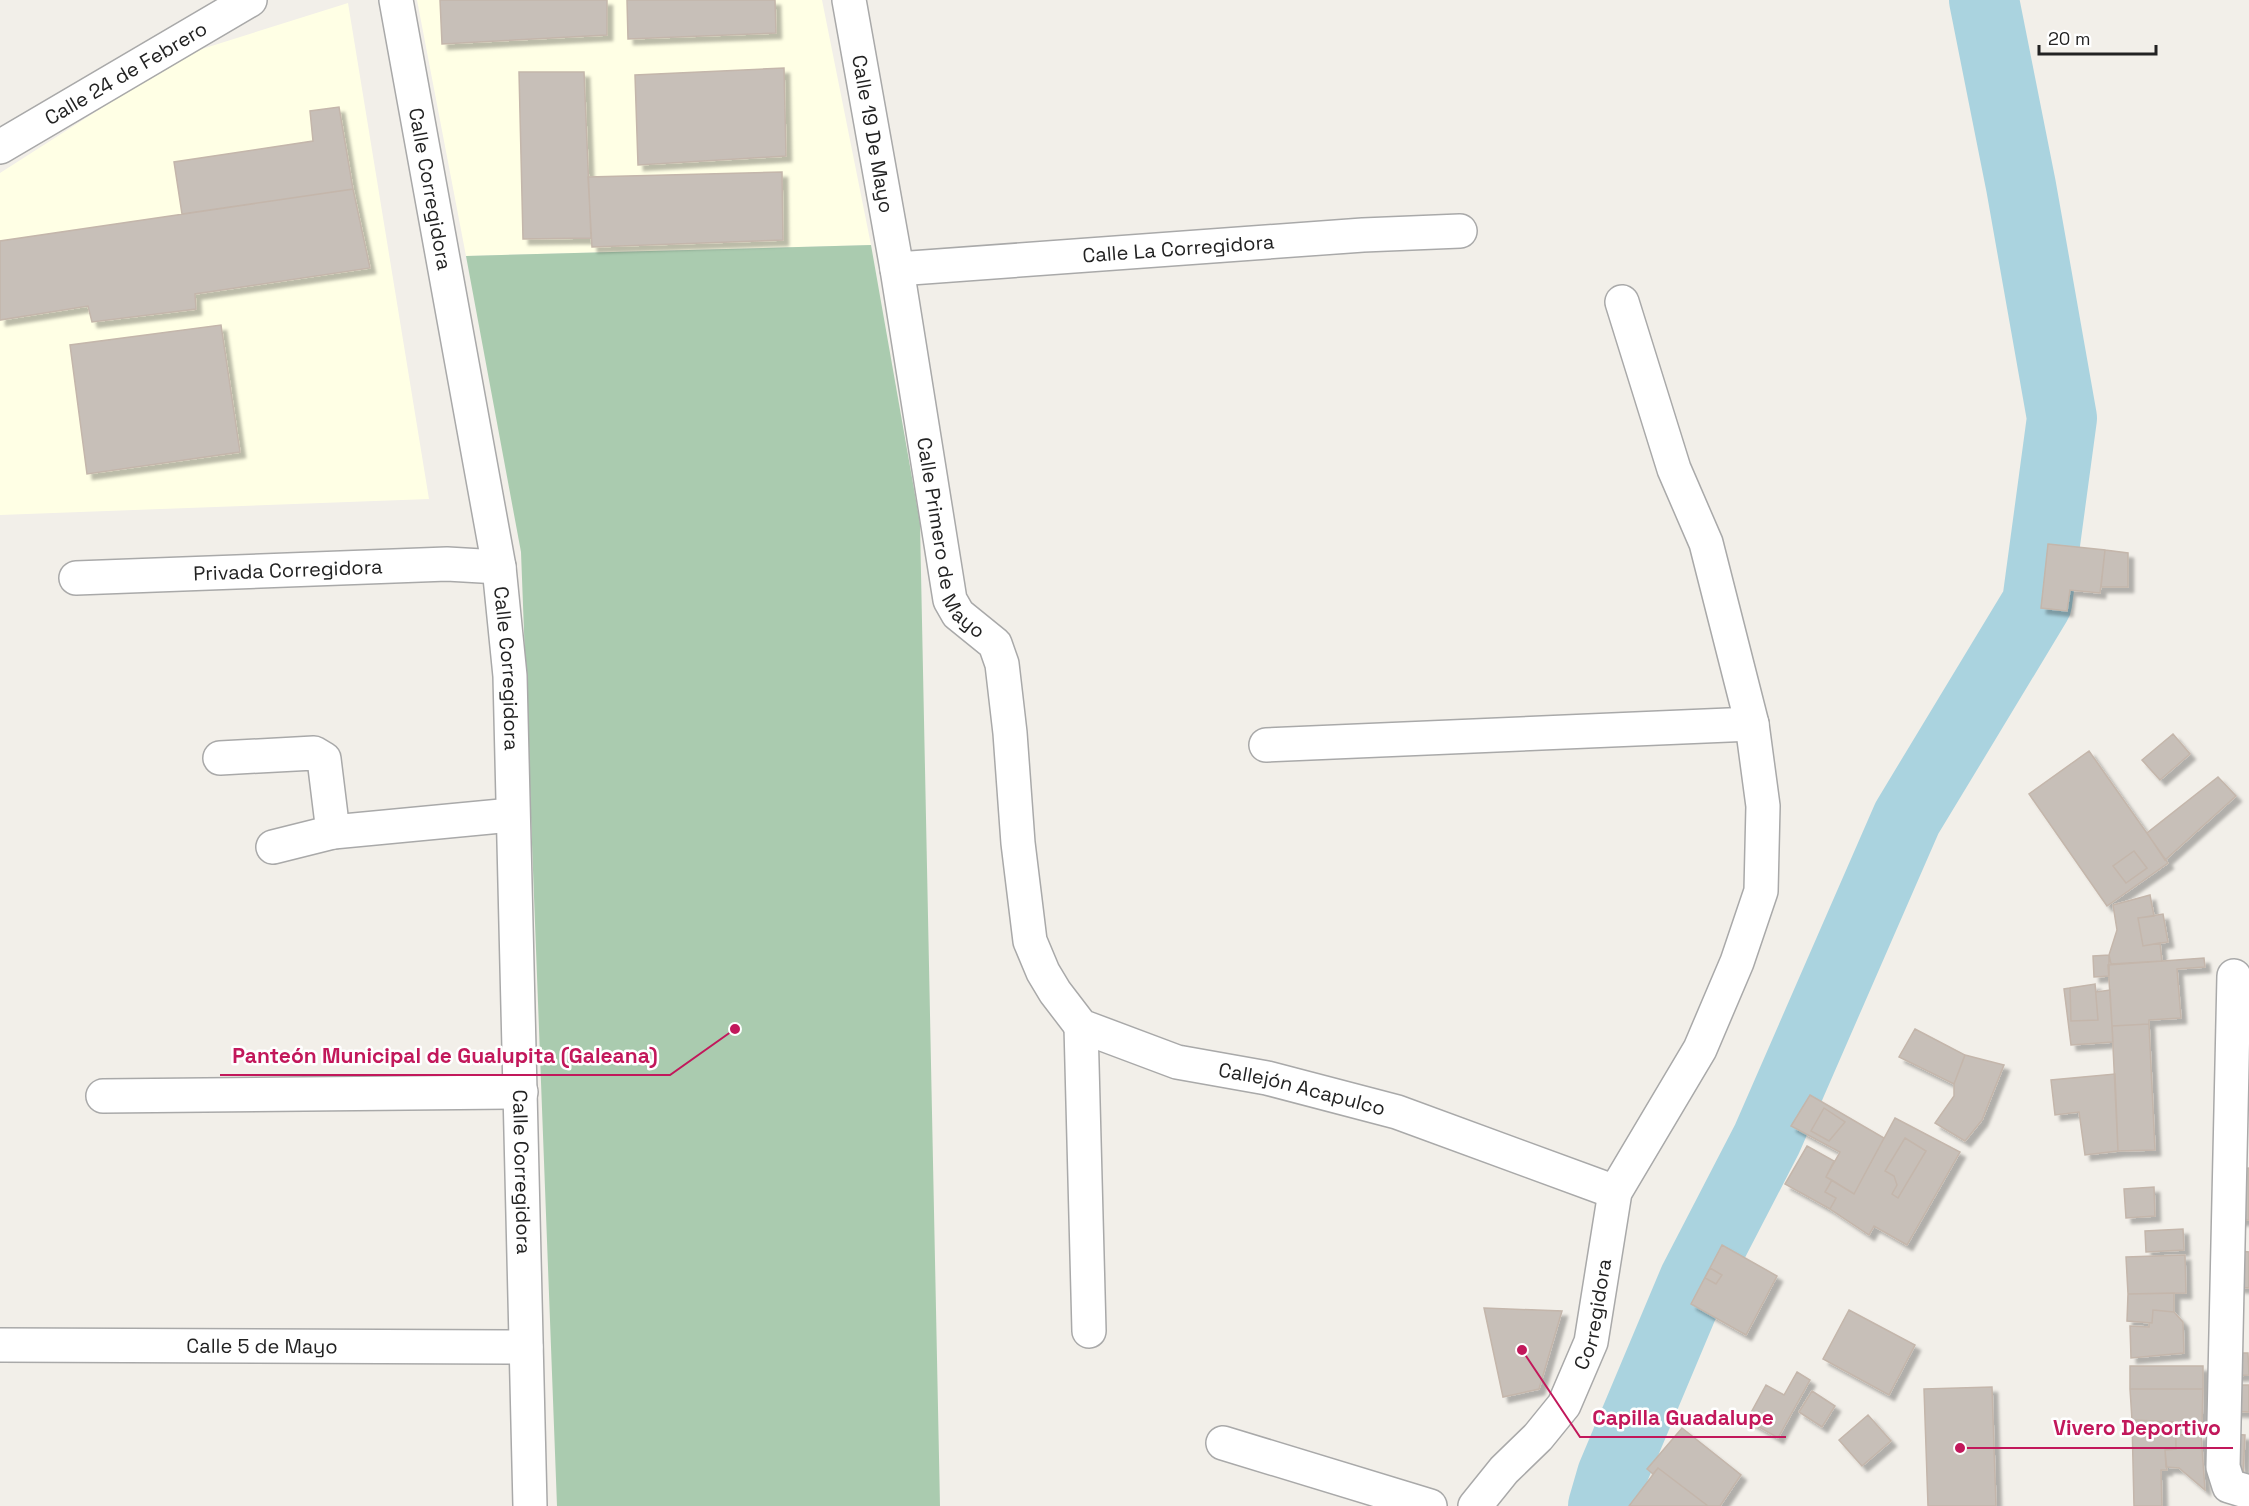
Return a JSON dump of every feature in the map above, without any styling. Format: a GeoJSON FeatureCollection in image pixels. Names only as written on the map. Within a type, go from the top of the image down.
{"type":"FeatureCollection","features":[{"type":"Feature","properties":{"kind":"street","name":"Calle 24 de Febrero"},"geometry":{"type":"LineString","coordinates":[[0,147],[250,0]]}},
{"type":"Feature","properties":{"kind":"street","name":"Calle Corregidora"},"geometry":{"type":"LineString","coordinates":[[396,0],[498,567],[510,676],[526,1347]]}},
{"type":"Feature","properties":{"kind":"street","name":"Calle 19 De Mayo"},"geometry":{"type":"LineString","coordinates":[[849,0],[897,269]]}},
{"type":"Feature","properties":{"kind":"street","name":"Calle La Corregidora"},"geometry":{"type":"LineString","coordinates":[[897,269],[1363,235],[1460,231]]}},
{"type":"Feature","properties":{"kind":"street","name":"Calle Primero de Mayo"},"geometry":{"type":"LineString","coordinates":[[897,269],[950,600],[958,614],[995,644],[1002,664],[1010,733],[1018,843],[1030,941],[1055,992],[1081,1026]]}},
{"type":"Feature","properties":{"kind":"street"},"geometry":{"type":"LineString","coordinates":[[1615,1192],[1700,1049],[1737,962],[1761,891],[1763,806],[1752,724],[1706,543],[1674,470],[1622,302]]}},
{"type":"Feature","properties":{"kind":"street","name":"Privada Corregidora"},"geometry":{"type":"LineString","coordinates":[[75,578],[447,564],[498,567]]}},
{"type":"Feature","properties":{"kind":"street"},"geometry":{"type":"LineString","coordinates":[[1266,745],[1752,724]]}},
{"type":"Feature","properties":{"kind":"street"},"geometry":{"type":"LineString","coordinates":[[220,758],[314,753],[320,756],[324,759],[333,832]]}},
{"type":"Feature","properties":{"kind":"street"},"geometry":{"type":"LineString","coordinates":[[273,847],[333,832],[512,815]]}},
{"type":"Feature","properties":{"kind":"street"},"geometry":{"type":"LineString","coordinates":[[2234,976],[2223,1467],[2229,1486],[2249,1492]]}},
{"type":"Feature","properties":{"kind":"street"},"geometry":{"type":"LineString","coordinates":[[1081,1026],[1089,1331]]}},
{"type":"Feature","properties":{"kind":"street","name":"Callejón Acapulco"},"geometry":{"type":"LineString","coordinates":[[1081,1026],[1177,1062],[1267,1078],[1397,1112],[1615,1192]]}},
{"type":"Feature","properties":{"kind":"street"},"geometry":{"type":"LineString","coordinates":[[103,1096],[521,1092]]}},
{"type":"Feature","properties":{"kind":"street","name":"Corregidora"},"geometry":{"type":"LineString","coordinates":[[1475,1506],[1504,1470],[1538,1437],[1564,1405],[1580,1370],[1591,1342],[1615,1192]]}},
{"type":"Feature","properties":{"kind":"street","name":"Calle 5 de Mayo"},"geometry":{"type":"LineString","coordinates":[[0,1345],[526,1347]]}},
{"type":"Feature","properties":{"kind":"street"},"geometry":{"type":"LineString","coordinates":[[526,1347],[530,1506]]}},
{"type":"Feature","properties":{"kind":"street"},"geometry":{"type":"LineString","coordinates":[[1223,1443],[1430,1506]]}},
{"type":"Feature","properties":{"kind":"shaded area"},"geometry":{"type":"Polygon","coordinates":[[[417,0],[822,0],[871,245],[466,256],[417,0]]]}},
{"type":"Feature","properties":{"kind":"shaded area"},"geometry":{"type":"Polygon","coordinates":[[[348,3],[429,499],[0,515],[0,173],[186,54],[348,3]]]}},
{"type":"Feature","properties":{"kind":"shaded area"},"geometry":{"type":"Polygon","coordinates":[[[871,245],[920,523],[940,1506],[557,1506],[521,552],[466,256],[871,245]]]}},
{"type":"Feature","properties":{"kind":"building"},"geometry":{"type":"Polygon","coordinates":[[[440,0],[607,0],[607,35],[442,44],[440,0]]]}},
{"type":"Feature","properties":{"kind":"building"},"geometry":{"type":"Polygon","coordinates":[[[627,0],[775,0],[776,33],[628,39],[627,0]]]}},
{"type":"Feature","properties":{"kind":"building"},"geometry":{"type":"Polygon","coordinates":[[[784,68],[786,156],[638,165],[635,75],[784,68]]]}},
{"type":"Feature","properties":{"kind":"building"},"geometry":{"type":"Polygon","coordinates":[[[519,72],[584,72],[591,238],[523,239],[519,72]]]}},
{"type":"Feature","properties":{"kind":"building"},"geometry":{"type":"Polygon","coordinates":[[[339,107],[353,189],[182,214],[174,162],[313,141],[310,111],[339,107]]]}},
{"type":"Feature","properties":{"kind":"building"},"geometry":{"type":"Polygon","coordinates":[[[782,172],[783,240],[592,247],[588,177],[782,172]]]}},
{"type":"Feature","properties":{"kind":"building"},"geometry":{"type":"Polygon","coordinates":[[[353,189],[370,268],[195,294],[196,309],[92,322],[88,306],[0,320],[0,241],[353,189]]]}},
{"type":"Feature","properties":{"kind":"building"},"geometry":{"type":"Polygon","coordinates":[[[221,325],[240,452],[87,474],[70,345],[221,325]]]}},
{"type":"Feature","properties":{"kind":"building"},"geometry":{"type":"Polygon","coordinates":[[[2048,544],[2105,550],[2100,593],[2070,590],[2067,611],[2041,608],[2048,544]]]}},
{"type":"Feature","properties":{"kind":"building"},"geometry":{"type":"Polygon","coordinates":[[[2105,550],[2128,553],[2128,587],[2101,587],[2105,550]]]}},
{"type":"Feature","properties":{"kind":"building"},"geometry":{"type":"Polygon","coordinates":[[[2173,734],[2190,754],[2160,780],[2142,760],[2173,734]]]}},
{"type":"Feature","properties":{"kind":"building"},"geometry":{"type":"Polygon","coordinates":[[[2089,751],[2168,863],[2107,906],[2029,794],[2089,751]]]}},
{"type":"Feature","properties":{"kind":"building"},"geometry":{"type":"Polygon","coordinates":[[[2218,777],[2236,796],[2165,860],[2147,833],[2218,777]]]}},
{"type":"Feature","properties":{"kind":"building"},"geometry":{"type":"Polygon","coordinates":[[[2134,851],[2147,868],[2126,883],[2113,866],[2134,851]]]}},
{"type":"Feature","properties":{"kind":"building"},"geometry":{"type":"Polygon","coordinates":[[[2150,895],[2154,916],[2138,918],[2143,946],[2160,943],[2162,961],[2111,964],[2109,955],[2117,930],[2113,905],[2150,895]]]}},
{"type":"Feature","properties":{"kind":"building"},"geometry":{"type":"Polygon","coordinates":[[[2163,914],[2168,942],[2143,946],[2138,918],[2163,914]]]}},
{"type":"Feature","properties":{"kind":"building"},"geometry":{"type":"Polygon","coordinates":[[[2109,955],[2109,976],[2094,977],[2093,956],[2109,955]]]}},
{"type":"Feature","properties":{"kind":"building"},"geometry":{"type":"Polygon","coordinates":[[[2204,958],[2205,967],[2177,969],[2181,1018],[2149,1020],[2149,1024],[2112,1026],[2108,965],[2204,958]]]}},
{"type":"Feature","properties":{"kind":"building"},"geometry":{"type":"Polygon","coordinates":[[[2095,984],[2096,992],[2110,990],[2113,1042],[2071,1045],[2064,989],[2095,984]]]}},
{"type":"Feature","properties":{"kind":"building"},"geometry":{"type":"Polygon","coordinates":[[[2095,984],[2098,1020],[2071,1021],[2070,988],[2095,984]]]}},
{"type":"Feature","properties":{"kind":"building"},"geometry":{"type":"Polygon","coordinates":[[[2149,1024],[2155,1150],[2118,1151],[2112,1026],[2149,1024]]]}},
{"type":"Feature","properties":{"kind":"building"},"geometry":{"type":"Polygon","coordinates":[[[1915,1029],[1965,1055],[1954,1084],[1899,1057],[1915,1029]]]}},
{"type":"Feature","properties":{"kind":"building"},"geometry":{"type":"Polygon","coordinates":[[[1965,1055],[2004,1065],[1982,1120],[1965,1141],[1935,1123],[1954,1096],[1954,1084],[1965,1055]]]}},
{"type":"Feature","properties":{"kind":"building"},"geometry":{"type":"Polygon","coordinates":[[[2115,1074],[2118,1151],[2085,1155],[2079,1112],[2055,1115],[2051,1080],[2115,1074]]]}},
{"type":"Feature","properties":{"kind":"building"},"geometry":{"type":"Polygon","coordinates":[[[1810,1095],[1884,1138],[1854,1194],[1826,1177],[1840,1152],[1791,1126],[1810,1095]]]}},
{"type":"Feature","properties":{"kind":"building"},"geometry":{"type":"Polygon","coordinates":[[[1824,1108],[1845,1122],[1829,1141],[1811,1131],[1824,1108]]]}},
{"type":"Feature","properties":{"kind":"building"},"geometry":{"type":"Polygon","coordinates":[[[1895,1118],[1960,1152],[1907,1245],[1874,1226],[1869,1235],[1830,1209],[1836,1198],[1825,1192],[1832,1180],[1854,1194],[1895,1118]]]}},
{"type":"Feature","properties":{"kind":"building"},"geometry":{"type":"Polygon","coordinates":[[[1905,1138],[1926,1151],[1898,1198],[1892,1194],[1897,1185],[1894,1176],[1885,1171],[1905,1138]]]}},
{"type":"Feature","properties":{"kind":"building"},"geometry":{"type":"Polygon","coordinates":[[[1807,1146],[1834,1161],[1826,1177],[1832,1180],[1825,1192],[1836,1198],[1830,1209],[1785,1184],[1807,1146]]]}},
{"type":"Feature","properties":{"kind":"building"},"geometry":{"type":"Polygon","coordinates":[[[2249,1168],[2249,1220],[2239,1220],[2237,1169],[2249,1168]]]}},
{"type":"Feature","properties":{"kind":"building"},"geometry":{"type":"Polygon","coordinates":[[[2154,1187],[2155,1216],[2126,1218],[2124,1189],[2154,1187]]]}},
{"type":"Feature","properties":{"kind":"building"},"geometry":{"type":"Polygon","coordinates":[[[2183,1229],[2184,1250],[2146,1252],[2145,1231],[2183,1229]]]}},
{"type":"Feature","properties":{"kind":"building"},"geometry":{"type":"Polygon","coordinates":[[[1722,1245],[1777,1276],[1746,1335],[1691,1304],[1722,1245]]]}},
{"type":"Feature","properties":{"kind":"building"},"geometry":{"type":"Polygon","coordinates":[[[2240,1251],[2249,1252],[2249,1288],[2237,1287],[2240,1251]]]}},
{"type":"Feature","properties":{"kind":"building"},"geometry":{"type":"Polygon","coordinates":[[[2185,1255],[2186,1293],[2128,1294],[2126,1257],[2185,1255]]]}},
{"type":"Feature","properties":{"kind":"building"},"geometry":{"type":"Polygon","coordinates":[[[1710,1268],[1722,1275],[1716,1284],[1705,1278],[1710,1268]]]}},
{"type":"Feature","properties":{"kind":"building"},"geometry":{"type":"Polygon","coordinates":[[[2174,1293],[2174,1312],[2153,1310],[2152,1323],[2127,1321],[2128,1294],[2174,1293]]]}},
{"type":"Feature","properties":{"kind":"building"},"geometry":{"type":"Polygon","coordinates":[[[1484,1308],[1562,1311],[1539,1389],[1503,1397],[1484,1308]]]}},
{"type":"Feature","properties":{"kind":"building"},"geometry":{"type":"Polygon","coordinates":[[[1849,1310],[1915,1345],[1889,1395],[1823,1359],[1849,1310]]]}},
{"type":"Feature","properties":{"kind":"building"},"geometry":{"type":"Polygon","coordinates":[[[2153,1310],[2174,1312],[2183,1322],[2184,1353],[2131,1358],[2130,1326],[2149,1327],[2149,1323],[2152,1323],[2153,1310]]]}},
{"type":"Feature","properties":{"kind":"building"},"geometry":{"type":"Polygon","coordinates":[[[2228,1353],[2248,1353],[2249,1375],[2228,1376],[2228,1353]]]}},
{"type":"Feature","properties":{"kind":"building"},"geometry":{"type":"Polygon","coordinates":[[[2130,1366],[2203,1366],[2203,1389],[2130,1389],[2130,1366]]]}},
{"type":"Feature","properties":{"kind":"building"},"geometry":{"type":"Polygon","coordinates":[[[1797,1372],[1810,1380],[1778,1438],[1747,1420],[1766,1385],[1784,1395],[1797,1372]]]}},
{"type":"Feature","properties":{"kind":"building"},"geometry":{"type":"Polygon","coordinates":[[[2238,1385],[2249,1385],[2249,1412],[2229,1411],[2238,1385]]]}},
{"type":"Feature","properties":{"kind":"building"},"geometry":{"type":"Polygon","coordinates":[[[1992,1387],[1996,1506],[1928,1506],[1924,1389],[1992,1387]]]}},
{"type":"Feature","properties":{"kind":"building"},"geometry":{"type":"Polygon","coordinates":[[[2130,1389],[2203,1389],[2202,1423],[2132,1420],[2130,1389]]]}},
{"type":"Feature","properties":{"kind":"building"},"geometry":{"type":"Polygon","coordinates":[[[1812,1391],[1835,1406],[1822,1427],[1799,1412],[1812,1391]]]}},
{"type":"Feature","properties":{"kind":"building"},"geometry":{"type":"Polygon","coordinates":[[[1868,1415],[1891,1441],[1862,1466],[1839,1440],[1868,1415]]]}},
{"type":"Feature","properties":{"kind":"building"},"geometry":{"type":"Polygon","coordinates":[[[2132,1420],[2175,1422],[2176,1449],[2165,1450],[2167,1470],[2161,1470],[2162,1506],[2134,1506],[2132,1420]]]}},
{"type":"Feature","properties":{"kind":"building"},"geometry":{"type":"Polygon","coordinates":[[[1682,1428],[1741,1475],[1720,1506],[1708,1506],[1658,1468],[1653,1474],[1647,1469],[1682,1428]]]}},
{"type":"Feature","properties":{"kind":"building"},"geometry":{"type":"Polygon","coordinates":[[[2201,1434],[2205,1490],[2179,1468],[2166,1467],[2165,1450],[2176,1449],[2176,1435],[2201,1434]]]}},
{"type":"Feature","properties":{"kind":"building"},"geometry":{"type":"Polygon","coordinates":[[[2229,1434],[2245,1435],[2243,1477],[2229,1434]]]}},
{"type":"Feature","properties":{"kind":"building"},"geometry":{"type":"Polygon","coordinates":[[[1658,1468],[1708,1506],[1629,1506],[1658,1468]]]}},
{"type":"Feature","properties":{"kind":"waterway"},"geometry":{"type":"LineString","coordinates":[[1603,1506],[1612,1475],[1694,1280],[1767,1139],[1907,818],[2037,603],[2062,418],[2021,186],[1984,0]]}},
{"type":"Feature","properties":{"kind":"place","name":"Panteón Municipal de Gualupita (Galeana)"},"geometry":{"type":"Point","coordinates":[735,1029]}},
{"type":"Feature","properties":{"kind":"place","name":"Capilla Guadalupe"},"geometry":{"type":"Point","coordinates":[1522,1350]}},
{"type":"Feature","properties":{"kind":"place","name":"Vivero Deportivo"},"geometry":{"type":"Point","coordinates":[1960,1448]}}]}
